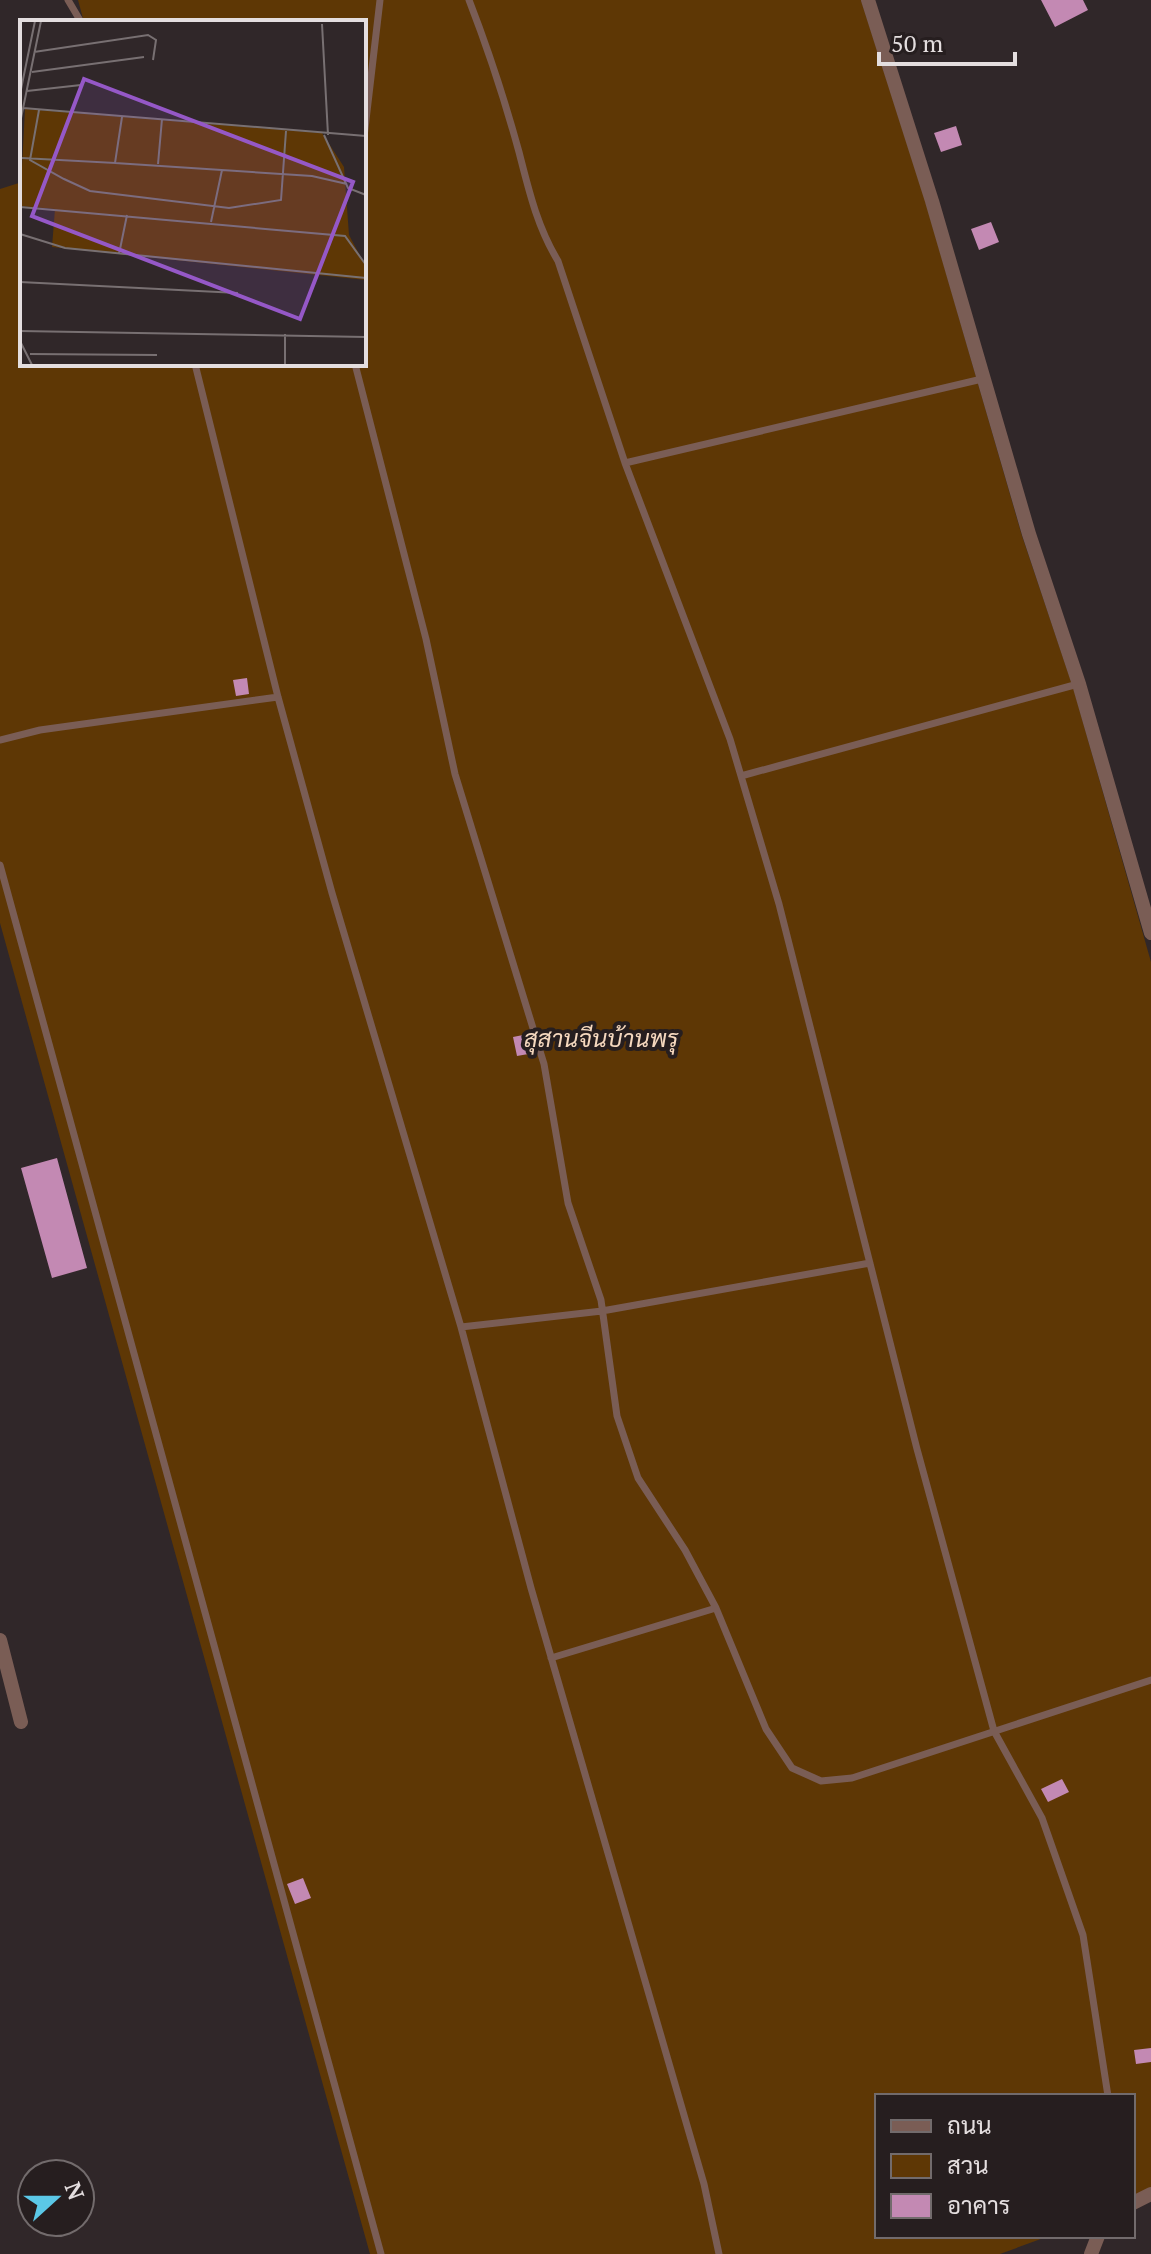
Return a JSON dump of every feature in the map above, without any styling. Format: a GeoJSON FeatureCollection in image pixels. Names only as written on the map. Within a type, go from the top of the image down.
{"type":"FeatureCollection","features":[{"type":"Feature","properties":{"kind":"street"},"geometry":{"type":"LineString","coordinates":[[868,0],[958,289],[982,379],[1079,684],[1151,933]]}},
{"type":"Feature","properties":{"kind":"street"},"geometry":{"type":"LineString","coordinates":[[0,1640],[21,1722]]}},
{"type":"Feature","properties":{"kind":"lane"},"geometry":{"type":"LineString","coordinates":[[68,0],[80,20]]}},
{"type":"Feature","properties":{"kind":"lane"},"geometry":{"type":"LineString","coordinates":[[366,120],[380,0]]}},
{"type":"Feature","properties":{"kind":"lane"},"geometry":{"type":"LineString","coordinates":[[469,0],[518,151],[532,208],[543,237],[558,261],[625,463],[741,776],[779,904],[994,1731],[1042,1818],[1083,1935],[1108,2094]]}},
{"type":"Feature","properties":{"kind":"lane"},"geometry":{"type":"LineString","coordinates":[[195,366],[278,697],[461,1327],[551,1658],[704,2184],[719,2254]]}},
{"type":"Feature","properties":{"kind":"lane"},"geometry":{"type":"LineString","coordinates":[[356,366],[426,639],[455,774],[544,1064],[568,1203],[602,1311],[617,1416],[638,1478],[685,1550],[716,1608],[766,1729],[792,1768],[821,1781],[852,1778],[1151,1680]]}},
{"type":"Feature","properties":{"kind":"lane"},"geometry":{"type":"LineString","coordinates":[[625,463],[982,379]]}},
{"type":"Feature","properties":{"kind":"lane"},"geometry":{"type":"LineString","coordinates":[[741,776],[1079,684]]}},
{"type":"Feature","properties":{"kind":"lane"},"geometry":{"type":"LineString","coordinates":[[0,740],[40,730],[278,697]]}},
{"type":"Feature","properties":{"kind":"lane"},"geometry":{"type":"LineString","coordinates":[[0,865],[381,2254]]}},
{"type":"Feature","properties":{"kind":"lane"},"geometry":{"type":"LineString","coordinates":[[461,1327],[602,1311],[870,1263]]}},
{"type":"Feature","properties":{"kind":"lane"},"geometry":{"type":"LineString","coordinates":[[551,1658],[716,1608]]}},
{"type":"Feature","properties":{"kind":"green space","name":"สุสานจีนบ้านพรุ"},"geometry":{"type":"Polygon","coordinates":[[[78,0],[861,0],[925,200],[1022,536],[1073,687],[1151,962],[1151,2199],[1135,2204],[1135,2094],[875,2094],[875,2238],[1044,2238],[1000,2254],[370,2254],[0,923],[0,189],[20,183],[20,366],[366,366],[366,20],[83,20],[78,0]]]}},
{"type":"Feature","properties":{"kind":"building"},"geometry":{"type":"Polygon","coordinates":[[[1041,0],[1083,0],[1088,10],[1055,27],[1041,0]]]}},
{"type":"Feature","properties":{"kind":"building"},"geometry":{"type":"Polygon","coordinates":[[[956,126],[962,145],[941,152],[934,133],[956,126]]]}},
{"type":"Feature","properties":{"kind":"building"},"geometry":{"type":"Polygon","coordinates":[[[991,222],[999,242],[979,250],[971,229],[991,222]]]}},
{"type":"Feature","properties":{"kind":"building"},"geometry":{"type":"Polygon","coordinates":[[[247,678],[249,694],[236,696],[233,680],[247,678]]]}},
{"type":"Feature","properties":{"kind":"building"},"geometry":{"type":"Polygon","coordinates":[[[528,1034],[534,1053],[517,1056],[513,1037],[528,1034]]]}},
{"type":"Feature","properties":{"kind":"building"},"geometry":{"type":"Polygon","coordinates":[[[57,1158],[87,1268],[52,1278],[21,1168],[57,1158]]]}},
{"type":"Feature","properties":{"kind":"building"},"geometry":{"type":"Polygon","coordinates":[[[1062,1779],[1069,1792],[1048,1802],[1041,1789],[1062,1779]]]}},
{"type":"Feature","properties":{"kind":"building"},"geometry":{"type":"Polygon","coordinates":[[[303,1878],[311,1898],[295,1904],[287,1884],[303,1878]]]}},
{"type":"Feature","properties":{"kind":"building"},"geometry":{"type":"Polygon","coordinates":[[[1151,2048],[1151,2062],[1136,2064],[1134,2050],[1151,2048]]]}}]}
